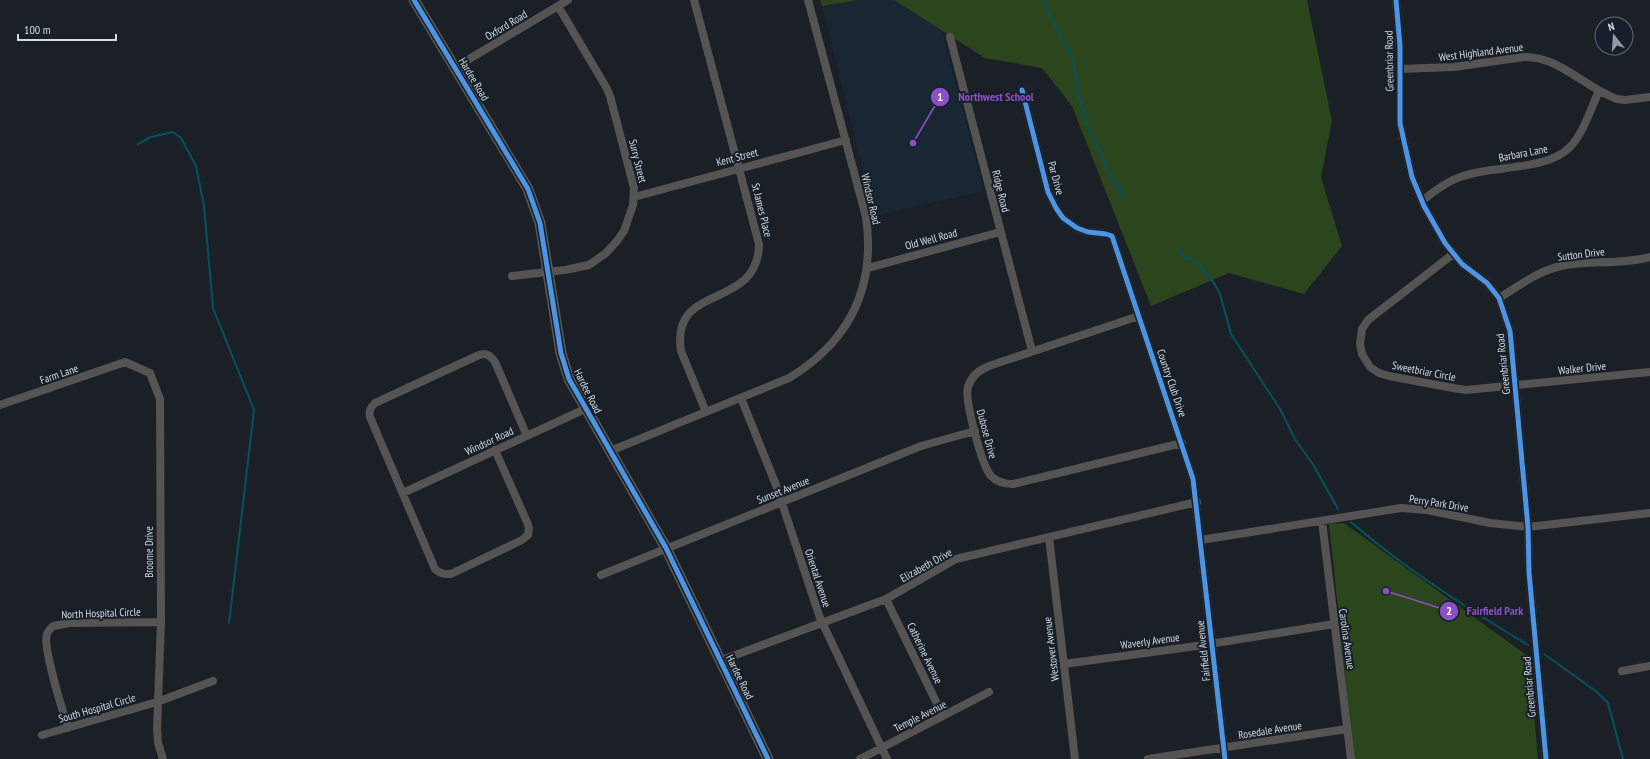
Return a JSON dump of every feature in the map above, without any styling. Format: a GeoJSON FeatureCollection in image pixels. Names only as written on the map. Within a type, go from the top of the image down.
{"type":"FeatureCollection","features":[{"type":"Feature","properties":{"kind":"street","name":"Hardee Road"},"geometry":{"type":"LineString","coordinates":[[414,0],[528,189],[540,223],[564,366],[569,379],[666,548],[722,660],[768,759]]}},
{"type":"Feature","properties":{"kind":"street","name":"Oxford Road"},"geometry":{"type":"LineString","coordinates":[[456,68],[568,0]]}},
{"type":"Feature","properties":{"kind":"street","name":"St James Place"},"geometry":{"type":"LineString","coordinates":[[694,0],[740,168],[758,239],[759,253],[754,269],[744,282],[727,292],[708,299],[695,307],[685,319],[680,335],[681,350],[706,412]]}},
{"type":"Feature","properties":{"kind":"street","name":"Windsor Road"},"geometry":{"type":"LineString","coordinates":[[610,451],[789,378],[822,355],[839,336],[856,307],[868,268],[866,217],[808,0]]}},
{"type":"Feature","properties":{"kind":"street","name":"Greenbriar Road"},"geometry":{"type":"LineString","coordinates":[[1396,0],[1400,69],[1399,102],[1403,139],[1412,177],[1432,222],[1453,254],[1468,270],[1488,283],[1499,298],[1510,331],[1528,527],[1529,572],[1546,759]]}},
{"type":"Feature","properties":{"kind":"street","name":"Surry Street"},"geometry":{"type":"LineString","coordinates":[[512,276],[580,267],[593,262],[606,253],[618,241],[630,218],[634,197],[634,188],[610,96],[558,6]]}},
{"type":"Feature","properties":{"kind":"street","name":"Ridge Road"},"geometry":{"type":"LineString","coordinates":[[950,37],[1032,351]]}},
{"type":"Feature","properties":{"kind":"street","name":"West Highland Avenue"},"geometry":{"type":"LineString","coordinates":[[1400,69],[1454,67],[1524,57],[1535,57],[1551,62],[1599,91],[1617,99],[1625,100],[1650,97]]}},
{"type":"Feature","properties":{"kind":"street","name":"Par Drive"},"geometry":{"type":"LineString","coordinates":[[1022,90],[1048,192],[1056,208],[1063,218],[1077,228],[1088,232],[1112,236]]}},
{"type":"Feature","properties":{"kind":"street","name":"Barbara Lane"},"geometry":{"type":"LineString","coordinates":[[1422,201],[1436,190],[1463,176],[1544,161],[1561,155],[1578,137],[1599,91]]}},
{"type":"Feature","properties":{"kind":"street","name":"Kent Street"},"geometry":{"type":"LineString","coordinates":[[634,197],[846,140]]}},
{"type":"Feature","properties":{"kind":"street","name":"Old Well Road"},"geometry":{"type":"LineString","coordinates":[[868,268],[1000,232]]}},
{"type":"Feature","properties":{"kind":"street","name":"Country Club Drive"},"geometry":{"type":"LineString","coordinates":[[1112,236],[1193,479],[1201,540]]}},
{"type":"Feature","properties":{"kind":"street","name":"Sweetbriar Circle"},"geometry":{"type":"LineString","coordinates":[[1453,254],[1368,320],[1361,334],[1360,344],[1362,354],[1370,367],[1379,373],[1389,376],[1466,390],[1516,386]]}},
{"type":"Feature","properties":{"kind":"street","name":"Sutton Drive"},"geometry":{"type":"LineString","coordinates":[[1499,298],[1549,269],[1567,265],[1638,259],[1650,256]]}},
{"type":"Feature","properties":{"kind":"street","name":"Dubose Drive"},"geometry":{"type":"LineString","coordinates":[[1139,316],[981,369],[971,379],[967,393],[967,401],[987,471],[996,480],[1006,484],[1013,484],[1182,443]]}},
{"type":"Feature","properties":{"kind":"street"},"geometry":{"type":"LineString","coordinates":[[495,450],[527,522],[529,528],[528,535],[522,540],[451,574],[444,574],[435,569],[370,417],[369,411],[371,406],[485,353],[491,356],[495,362],[527,436]]}},
{"type":"Feature","properties":{"kind":"street","name":"Farm Lane"},"geometry":{"type":"LineString","coordinates":[[0,405],[125,362]]}},
{"type":"Feature","properties":{"kind":"street","name":"Broome Drive"},"geometry":{"type":"LineString","coordinates":[[125,362],[150,373],[160,399],[161,622],[157,729],[158,743],[163,759]]}},
{"type":"Feature","properties":{"kind":"street","name":"Walker Drive"},"geometry":{"type":"LineString","coordinates":[[1516,386],[1650,372]]}},
{"type":"Feature","properties":{"kind":"street","name":"Oriental Avenue"},"geometry":{"type":"LineString","coordinates":[[741,398],[782,502],[822,624],[887,759]]}},
{"type":"Feature","properties":{"kind":"street","name":"Windsor Road"},"geometry":{"type":"LineString","coordinates":[[403,493],[585,409]]}},
{"type":"Feature","properties":{"kind":"street","name":"Sunset Avenue"},"geometry":{"type":"LineString","coordinates":[[600,574],[921,446],[975,431]]}},
{"type":"Feature","properties":{"kind":"street","name":"Elizabeth Drive"},"geometry":{"type":"LineString","coordinates":[[722,660],[886,599],[956,559],[1196,502]]}},
{"type":"Feature","properties":{"kind":"street","name":"Perry Park Drive"},"geometry":{"type":"LineString","coordinates":[[1201,540],[1406,508],[1427,510],[1490,523],[1528,527],[1650,513]]}},
{"type":"Feature","properties":{"kind":"street","name":"Carolina Avenue"},"geometry":{"type":"LineString","coordinates":[[1322,521],[1350,759]]}},
{"type":"Feature","properties":{"kind":"street","name":"Westover Avenue"},"geometry":{"type":"LineString","coordinates":[[1049,537],[1075,759]]}},
{"type":"Feature","properties":{"kind":"street","name":"Fairfield Avenue"},"geometry":{"type":"LineString","coordinates":[[1201,540],[1225,759]]}},
{"type":"Feature","properties":{"kind":"street","name":"Catherine Avenue"},"geometry":{"type":"LineString","coordinates":[[886,599],[943,716]]}},
{"type":"Feature","properties":{"kind":"street","name":"North Hospital Circle"},"geometry":{"type":"LineString","coordinates":[[68,728],[47,649],[47,634],[53,626],[70,623],[161,622]]}},
{"type":"Feature","properties":{"kind":"street","name":"Waverly Avenue"},"geometry":{"type":"LineString","coordinates":[[1064,664],[1334,624]]}},
{"type":"Feature","properties":{"kind":"street"},"geometry":{"type":"LineString","coordinates":[[1622,671],[1650,666]]}},
{"type":"Feature","properties":{"kind":"street","name":"South Hospital Circle"},"geometry":{"type":"LineString","coordinates":[[42,735],[157,702],[213,681]]}},
{"type":"Feature","properties":{"kind":"street","name":"Temple Avenue"},"geometry":{"type":"LineString","coordinates":[[860,759],[989,692]]}},
{"type":"Feature","properties":{"kind":"street","name":"Rosedale Avenue"},"geometry":{"type":"LineString","coordinates":[[1148,759],[1347,729]]}},
{"type":"Feature","properties":{"kind":"shaded area"},"geometry":{"type":"Polygon","coordinates":[[[859,0],[894,0],[942,30],[984,191],[874,216],[822,6],[859,0]]]}},
{"type":"Feature","properties":{"kind":"green space"},"geometry":{"type":"Polygon","coordinates":[[[820,0],[859,0],[822,6],[820,0]]]}},
{"type":"Feature","properties":{"kind":"green space"},"geometry":{"type":"Polygon","coordinates":[[[894,0],[1307,0],[1332,121],[1321,177],[1342,246],[1304,294],[1229,273],[1151,306],[1072,106],[1042,68],[985,58],[894,0]]]}},
{"type":"Feature","properties":{"kind":"green space"},"geometry":{"type":"Polygon","coordinates":[[[1344,523],[1529,657],[1538,759],[1354,759],[1329,524],[1344,523]]]}},
{"type":"Feature","properties":{"kind":"waterway"},"geometry":{"type":"LineString","coordinates":[[1044,0],[1050,17],[1070,52],[1074,65],[1079,97],[1089,132],[1093,137],[1108,170],[1125,198]]}},
{"type":"Feature","properties":{"kind":"waterway"},"geometry":{"type":"LineString","coordinates":[[138,144],[151,137],[173,132],[181,138],[196,166],[204,206],[213,308],[254,410],[229,623]]}},
{"type":"Feature","properties":{"kind":"waterway"},"geometry":{"type":"LineString","coordinates":[[1180,250],[1185,258],[1195,260],[1214,283],[1220,294],[1231,334],[1280,409],[1295,439],[1314,466],[1338,509]]}},
{"type":"Feature","properties":{"kind":"waterway"},"geometry":{"type":"LineString","coordinates":[[1351,522],[1415,572],[1482,617],[1528,645]]}},
{"type":"Feature","properties":{"kind":"waterway"},"geometry":{"type":"LineString","coordinates":[[1544,654],[1597,692],[1608,703],[1623,759]]}},
{"type":"Feature","properties":{"kind":"cycle path"},"geometry":{"type":"LineString","coordinates":[[414,0],[528,189],[540,223],[561,353],[569,379],[666,548],[768,759]]}},
{"type":"Feature","properties":{"kind":"cycle path"},"geometry":{"type":"LineString","coordinates":[[1396,0],[1400,46],[1400,123],[1412,177],[1424,206],[1445,243],[1462,264],[1487,283],[1499,298],[1510,331],[1528,527],[1529,572],[1546,759]]}},
{"type":"Feature","properties":{"kind":"cycle path"},"geometry":{"type":"LineString","coordinates":[[1022,90],[1048,192],[1056,208],[1063,218],[1077,228],[1088,232],[1112,236],[1193,479],[1225,759]]}},
{"type":"Feature","properties":{"kind":"place","name":"Northwest School"},"geometry":{"type":"Point","coordinates":[913,143]}},
{"type":"Feature","properties":{"kind":"place","name":"Fairfield Park"},"geometry":{"type":"Point","coordinates":[1386,591]}}]}
